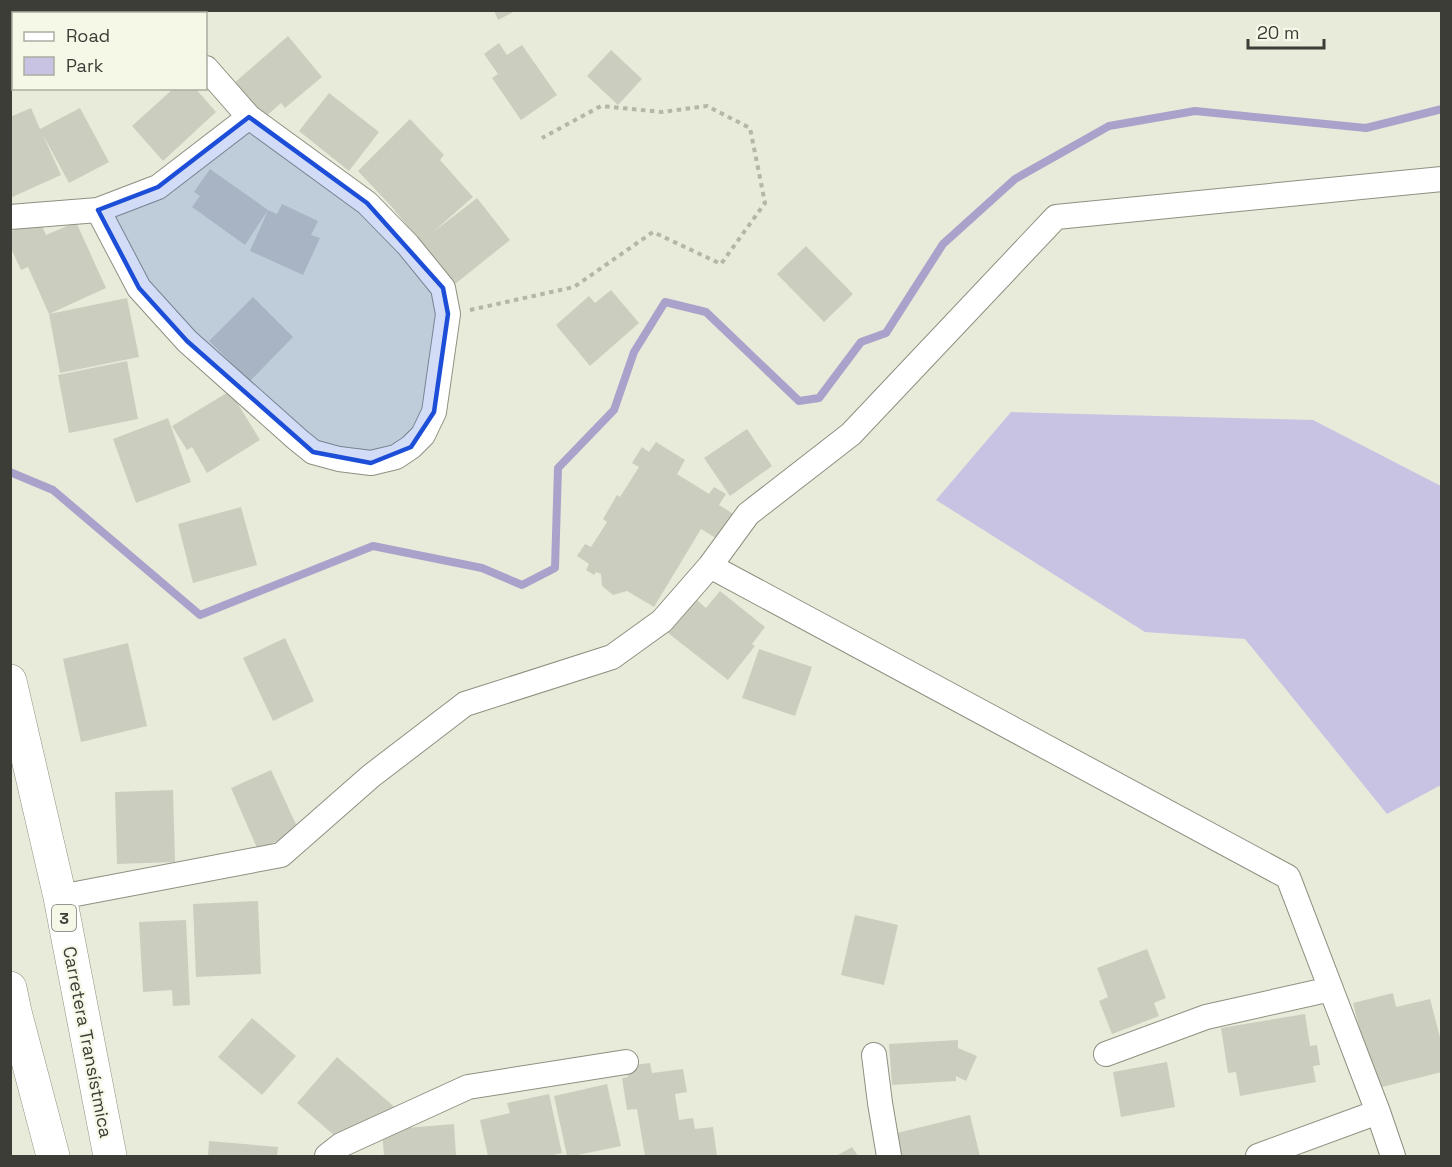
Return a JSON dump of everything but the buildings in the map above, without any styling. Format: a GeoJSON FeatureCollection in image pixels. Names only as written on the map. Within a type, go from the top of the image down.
{"type":"FeatureCollection","features":[{"type":"Feature","properties":{"kind":"main road","name":"Carretera Transístmica"},"geometry":{"type":"LineString","coordinates":[[10,681],[60,897],[110,1156]]}},
{"type":"Feature","properties":{"kind":"main road"},"geometry":{"type":"LineString","coordinates":[[10,988],[53,1156]]}},
{"type":"Feature","properties":{"kind":"street"},"geometry":{"type":"LineString","coordinates":[[98,210],[139,288],[187,341],[313,452],[371,464],[396,457],[423,435],[434,412],[448,314],[443,288],[408,245],[367,203],[249,117],[207,69]]}},
{"type":"Feature","properties":{"kind":"street"},"geometry":{"type":"LineString","coordinates":[[10,217],[98,210],[158,187],[249,117]]}},
{"type":"Feature","properties":{"kind":"street"},"geometry":{"type":"LineString","coordinates":[[60,897],[281,855],[371,776],[465,704],[612,657],[662,621],[710,566],[748,514],[851,434],[1056,217],[1442,179]]}},
{"type":"Feature","properties":{"kind":"street"},"geometry":{"type":"LineString","coordinates":[[710,566],[1288,878],[1393,1156]]}},
{"type":"Feature","properties":{"kind":"street"},"geometry":{"type":"LineString","coordinates":[[1106,1054],[1206,1017],[1331,989]]}},
{"type":"Feature","properties":{"kind":"street"},"geometry":{"type":"LineString","coordinates":[[874,1054],[889,1156]]}},
{"type":"Feature","properties":{"kind":"street"},"geometry":{"type":"LineString","coordinates":[[327,1156],[342,1145],[468,1087],[626,1062]]}},
{"type":"Feature","properties":{"kind":"street"},"geometry":{"type":"LineString","coordinates":[[1258,1156],[1378,1112]]}},
{"type":"Feature","properties":{"kind":"path"},"geometry":{"type":"LineString","coordinates":[[448,314],[574,287],[653,232],[721,264],[765,203],[750,128],[707,106],[662,112],[601,106],[542,138]]}},
{"type":"Feature","properties":{"kind":"highlighted area"},"geometry":{"type":"Polygon","coordinates":[[[249,117],[367,203],[443,288],[448,314],[434,412],[411,447],[371,463],[313,452],[187,341],[139,288],[98,210],[158,187],[249,117]]]}},
{"type":"Feature","properties":{"kind":"green space"},"geometry":{"type":"Polygon","coordinates":[[[1011,412],[1313,420],[1441,486],[1441,787],[1387,814],[1245,639],[1145,632],[936,500],[1011,412]]]}},
{"type":"Feature","properties":{"kind":"waterway"},"geometry":{"type":"LineString","coordinates":[[10,472],[53,490],[200,615],[373,546],[482,568],[522,585],[555,568],[558,468],[614,410],[634,352],[665,302],[706,312],[799,401],[819,398],[861,342],[886,333],[943,244],[1015,179],[1109,126],[1195,111],[1366,128],[1442,109]]}}]}
